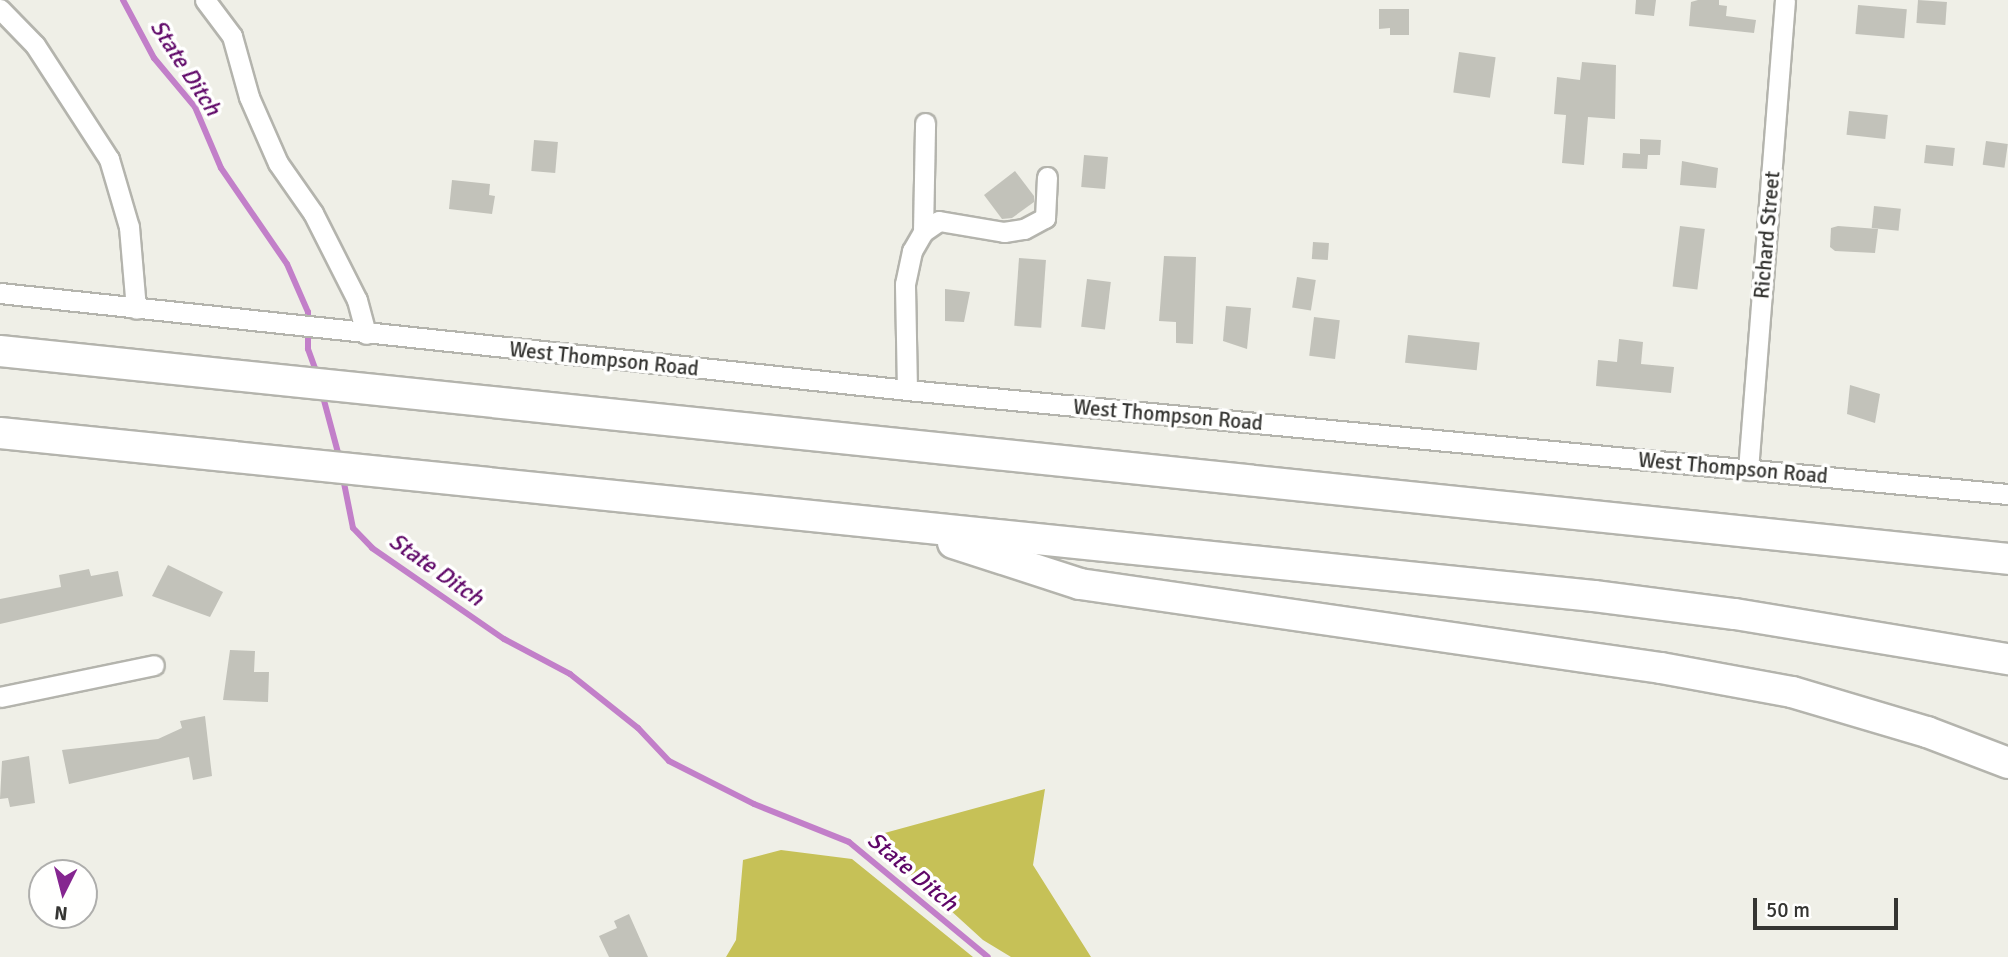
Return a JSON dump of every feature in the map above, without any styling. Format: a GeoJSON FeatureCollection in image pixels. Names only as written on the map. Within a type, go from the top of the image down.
{"type":"FeatureCollection","features":[{"type":"Feature","properties":{"kind":"highway"},"geometry":{"type":"LineString","coordinates":[[0,351],[2008,559]]}},
{"type":"Feature","properties":{"kind":"highway"},"geometry":{"type":"LineString","coordinates":[[0,433],[1594,596],[1735,614],[2008,659]]}},
{"type":"Feature","properties":{"kind":"highway"},"geometry":{"type":"LineString","coordinates":[[893,524],[1080,584],[1661,668],[1792,692],[1927,732],[2008,763]]}},
{"type":"Feature","properties":{"kind":"street"},"geometry":{"type":"LineString","coordinates":[[205,0],[232,36],[248,97],[278,163],[313,213],[357,300],[366,334]]}},
{"type":"Feature","properties":{"kind":"street","name":"Richard Street"},"geometry":{"type":"LineString","coordinates":[[1748,470],[1785,0]]}},
{"type":"Feature","properties":{"kind":"street"},"geometry":{"type":"LineString","coordinates":[[0,9],[35,45],[109,159],[129,227],[136,309]]}},
{"type":"Feature","properties":{"kind":"street"},"geometry":{"type":"LineString","coordinates":[[923,232],[925,123]]}},
{"type":"Feature","properties":{"kind":"street"},"geometry":{"type":"LineString","coordinates":[[907,390],[905,284],[912,251],[923,232],[939,221],[1004,232],[1024,229],[1045,218],[1047,177]]}},
{"type":"Feature","properties":{"kind":"street","name":"West Thompson Road"},"geometry":{"type":"LineString","coordinates":[[0,293],[287,327],[907,390],[2008,494]]}},
{"type":"Feature","properties":{"kind":"street"},"geometry":{"type":"LineString","coordinates":[[0,697],[154,665]]}},
{"type":"Feature","properties":{"kind":"shaded area"},"geometry":{"type":"Polygon","coordinates":[[[1045,789],[1033,865],[1091,957],[1011,957],[983,940],[870,837],[1045,789]]]}},
{"type":"Feature","properties":{"kind":"shaded area"},"geometry":{"type":"Polygon","coordinates":[[[781,850],[852,859],[973,957],[726,957],[736,940],[743,860],[781,850]]]}},
{"type":"Feature","properties":{"kind":"building"},"geometry":{"type":"Polygon","coordinates":[[[1636,0],[1656,0],[1654,16],[1635,14],[1636,0]]]}},
{"type":"Feature","properties":{"kind":"building"},"geometry":{"type":"Polygon","coordinates":[[[1719,0],[1719,5],[1727,6],[1726,16],[1756,20],[1754,33],[1689,26],[1691,2],[1719,0]]]}},
{"type":"Feature","properties":{"kind":"building"},"geometry":{"type":"Polygon","coordinates":[[[1918,0],[1947,2],[1945,25],[1916,23],[1918,0]]]}},
{"type":"Feature","properties":{"kind":"building"},"geometry":{"type":"Polygon","coordinates":[[[1858,5],[1907,9],[1904,38],[1855,34],[1858,5]]]}},
{"type":"Feature","properties":{"kind":"building"},"geometry":{"type":"Polygon","coordinates":[[[1379,9],[1409,9],[1409,35],[1390,35],[1390,28],[1379,29],[1379,9]]]}},
{"type":"Feature","properties":{"kind":"building"},"geometry":{"type":"Polygon","coordinates":[[[1459,52],[1496,57],[1490,98],[1453,93],[1459,52]]]}},
{"type":"Feature","properties":{"kind":"building"},"geometry":{"type":"Polygon","coordinates":[[[1582,62],[1616,65],[1615,119],[1588,117],[1584,165],[1562,163],[1566,115],[1554,114],[1557,77],[1580,80],[1582,62]]]}},
{"type":"Feature","properties":{"kind":"building"},"geometry":{"type":"Polygon","coordinates":[[[1849,111],[1888,115],[1885,139],[1846,135],[1849,111]]]}},
{"type":"Feature","properties":{"kind":"building"},"geometry":{"type":"Polygon","coordinates":[[[1640,139],[1661,140],[1660,155],[1648,155],[1647,169],[1622,168],[1623,153],[1640,154],[1640,139]]]}},
{"type":"Feature","properties":{"kind":"building"},"geometry":{"type":"Polygon","coordinates":[[[534,140],[558,142],[555,173],[531,171],[534,140]]]}},
{"type":"Feature","properties":{"kind":"building"},"geometry":{"type":"Polygon","coordinates":[[[1986,141],[2008,144],[2004,168],[1983,165],[1986,141]]]}},
{"type":"Feature","properties":{"kind":"building"},"geometry":{"type":"Polygon","coordinates":[[[1926,145],[1955,148],[1953,166],[1924,163],[1926,145]]]}},
{"type":"Feature","properties":{"kind":"building"},"geometry":{"type":"Polygon","coordinates":[[[1084,155],[1108,157],[1105,189],[1081,187],[1084,155]]]}},
{"type":"Feature","properties":{"kind":"building"},"geometry":{"type":"Polygon","coordinates":[[[1682,161],[1718,168],[1716,188],[1680,185],[1682,161]]]}},
{"type":"Feature","properties":{"kind":"building"},"geometry":{"type":"Polygon","coordinates":[[[1015,171],[1034,196],[1034,202],[1012,218],[1002,219],[984,195],[1015,171]]]}},
{"type":"Feature","properties":{"kind":"building"},"geometry":{"type":"Polygon","coordinates":[[[452,180],[490,184],[489,195],[495,196],[492,214],[449,209],[452,180]]]}},
{"type":"Feature","properties":{"kind":"building"},"geometry":{"type":"Polygon","coordinates":[[[1874,206],[1901,209],[1899,231],[1872,228],[1874,206]]]}},
{"type":"Feature","properties":{"kind":"building"},"geometry":{"type":"Polygon","coordinates":[[[1680,226],[1705,229],[1697,290],[1673,287],[1680,226]]]}},
{"type":"Feature","properties":{"kind":"building"},"geometry":{"type":"Polygon","coordinates":[[[1838,226],[1878,229],[1875,253],[1835,251],[1830,247],[1831,228],[1838,226]]]}},
{"type":"Feature","properties":{"kind":"building"},"geometry":{"type":"Polygon","coordinates":[[[1313,242],[1329,243],[1328,260],[1312,259],[1313,242]]]}},
{"type":"Feature","properties":{"kind":"building"},"geometry":{"type":"Polygon","coordinates":[[[1164,256],[1196,257],[1193,344],[1176,343],[1176,322],[1159,321],[1164,256]]]}},
{"type":"Feature","properties":{"kind":"building"},"geometry":{"type":"Polygon","coordinates":[[[1019,258],[1046,260],[1041,328],[1014,326],[1019,258]]]}},
{"type":"Feature","properties":{"kind":"building"},"geometry":{"type":"Polygon","coordinates":[[[1297,277],[1316,280],[1311,311],[1292,308],[1297,277]]]}},
{"type":"Feature","properties":{"kind":"building"},"geometry":{"type":"Polygon","coordinates":[[[1087,279],[1111,282],[1105,330],[1081,327],[1087,279]]]}},
{"type":"Feature","properties":{"kind":"building"},"geometry":{"type":"Polygon","coordinates":[[[945,289],[970,292],[964,322],[945,321],[945,289]]]}},
{"type":"Feature","properties":{"kind":"building"},"geometry":{"type":"Polygon","coordinates":[[[1226,306],[1251,308],[1247,349],[1223,341],[1226,306]]]}},
{"type":"Feature","properties":{"kind":"building"},"geometry":{"type":"Polygon","coordinates":[[[1314,317],[1340,320],[1335,359],[1309,356],[1314,317]]]}},
{"type":"Feature","properties":{"kind":"building"},"geometry":{"type":"Polygon","coordinates":[[[1408,335],[1480,343],[1477,370],[1405,363],[1408,335]]]}},
{"type":"Feature","properties":{"kind":"building"},"geometry":{"type":"Polygon","coordinates":[[[1619,339],[1643,342],[1641,364],[1674,367],[1671,393],[1596,386],[1598,360],[1617,362],[1619,339]]]}},
{"type":"Feature","properties":{"kind":"building"},"geometry":{"type":"Polygon","coordinates":[[[1850,385],[1880,394],[1875,423],[1847,414],[1850,385]]]}},
{"type":"Feature","properties":{"kind":"building"},"geometry":{"type":"Polygon","coordinates":[[[168,565],[223,592],[210,617],[152,596],[168,565]]]}},
{"type":"Feature","properties":{"kind":"building"},"geometry":{"type":"Polygon","coordinates":[[[89,569],[91,576],[118,571],[123,596],[0,624],[0,599],[61,587],[59,575],[89,569]]]}},
{"type":"Feature","properties":{"kind":"building"},"geometry":{"type":"Polygon","coordinates":[[[230,650],[255,651],[254,672],[269,672],[268,702],[223,700],[230,650]]]}},
{"type":"Feature","properties":{"kind":"building"},"geometry":{"type":"Polygon","coordinates":[[[205,716],[212,776],[193,780],[189,757],[69,784],[62,750],[158,739],[182,728],[180,721],[205,716]]]}},
{"type":"Feature","properties":{"kind":"building"},"geometry":{"type":"Polygon","coordinates":[[[29,756],[35,803],[10,807],[8,798],[0,799],[2,761],[29,756]]]}},
{"type":"Feature","properties":{"kind":"building"},"geometry":{"type":"Polygon","coordinates":[[[629,914],[648,957],[609,957],[599,936],[617,928],[614,921],[629,914]]]}},
{"type":"Feature","properties":{"kind":"waterway","name":"State Ditch"},"geometry":{"type":"LineString","coordinates":[[123,0],[154,58],[195,107],[221,168],[287,264],[308,312],[308,349],[318,376]]}},
{"type":"Feature","properties":{"kind":"waterway","name":"State Ditch"},"geometry":{"type":"LineString","coordinates":[[322,393],[340,460]]}},
{"type":"Feature","properties":{"kind":"waterway","name":"State Ditch"},"geometry":{"type":"LineString","coordinates":[[343,478],[353,528],[372,548],[504,639],[570,674],[638,728],[669,761],[754,804],[849,842],[988,957]]}}]}
